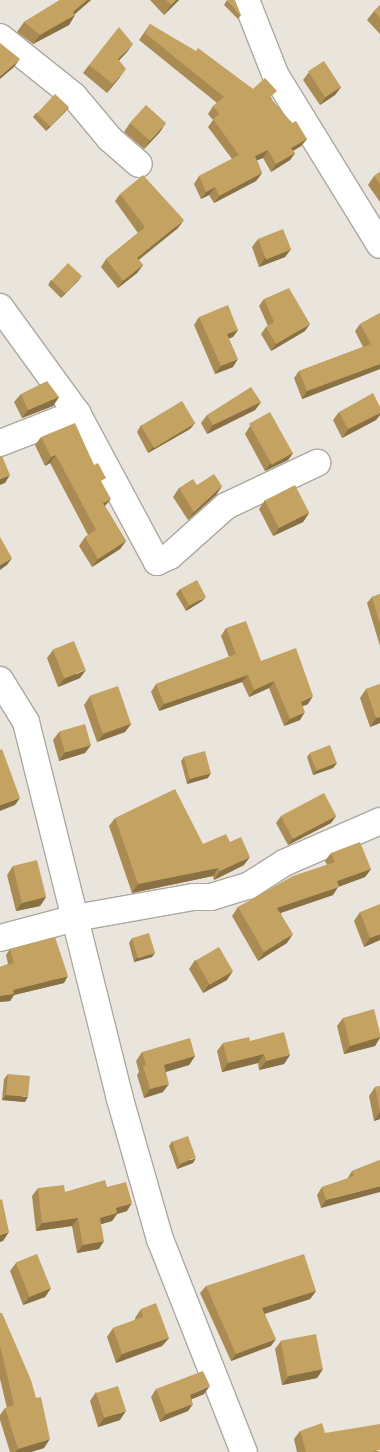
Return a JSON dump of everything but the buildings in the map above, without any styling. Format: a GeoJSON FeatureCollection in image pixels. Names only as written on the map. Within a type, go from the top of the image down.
{"type":"FeatureCollection","features":[{"type":"Feature","properties":{"kind":"street"},"geometry":{"type":"LineString","coordinates":[[246,0],[276,76],[380,245]]}},
{"type":"Feature","properties":{"kind":"street"},"geometry":{"type":"LineString","coordinates":[[0,37],[74,96],[110,139],[139,164]]}},
{"type":"Feature","properties":{"kind":"street"},"geometry":{"type":"LineString","coordinates":[[0,306],[77,413],[157,562],[170,556],[226,506],[317,463]]}},
{"type":"Feature","properties":{"kind":"street"},"geometry":{"type":"LineString","coordinates":[[0,443],[77,413]]}},
{"type":"Feature","properties":{"kind":"street"},"geometry":{"type":"LineString","coordinates":[[0,680],[26,722],[75,918],[160,1239],[244,1452]]}},
{"type":"Feature","properties":{"kind":"street"},"geometry":{"type":"LineString","coordinates":[[0,938],[75,918],[193,897],[211,897],[248,886],[284,863],[380,821]]}}]}
